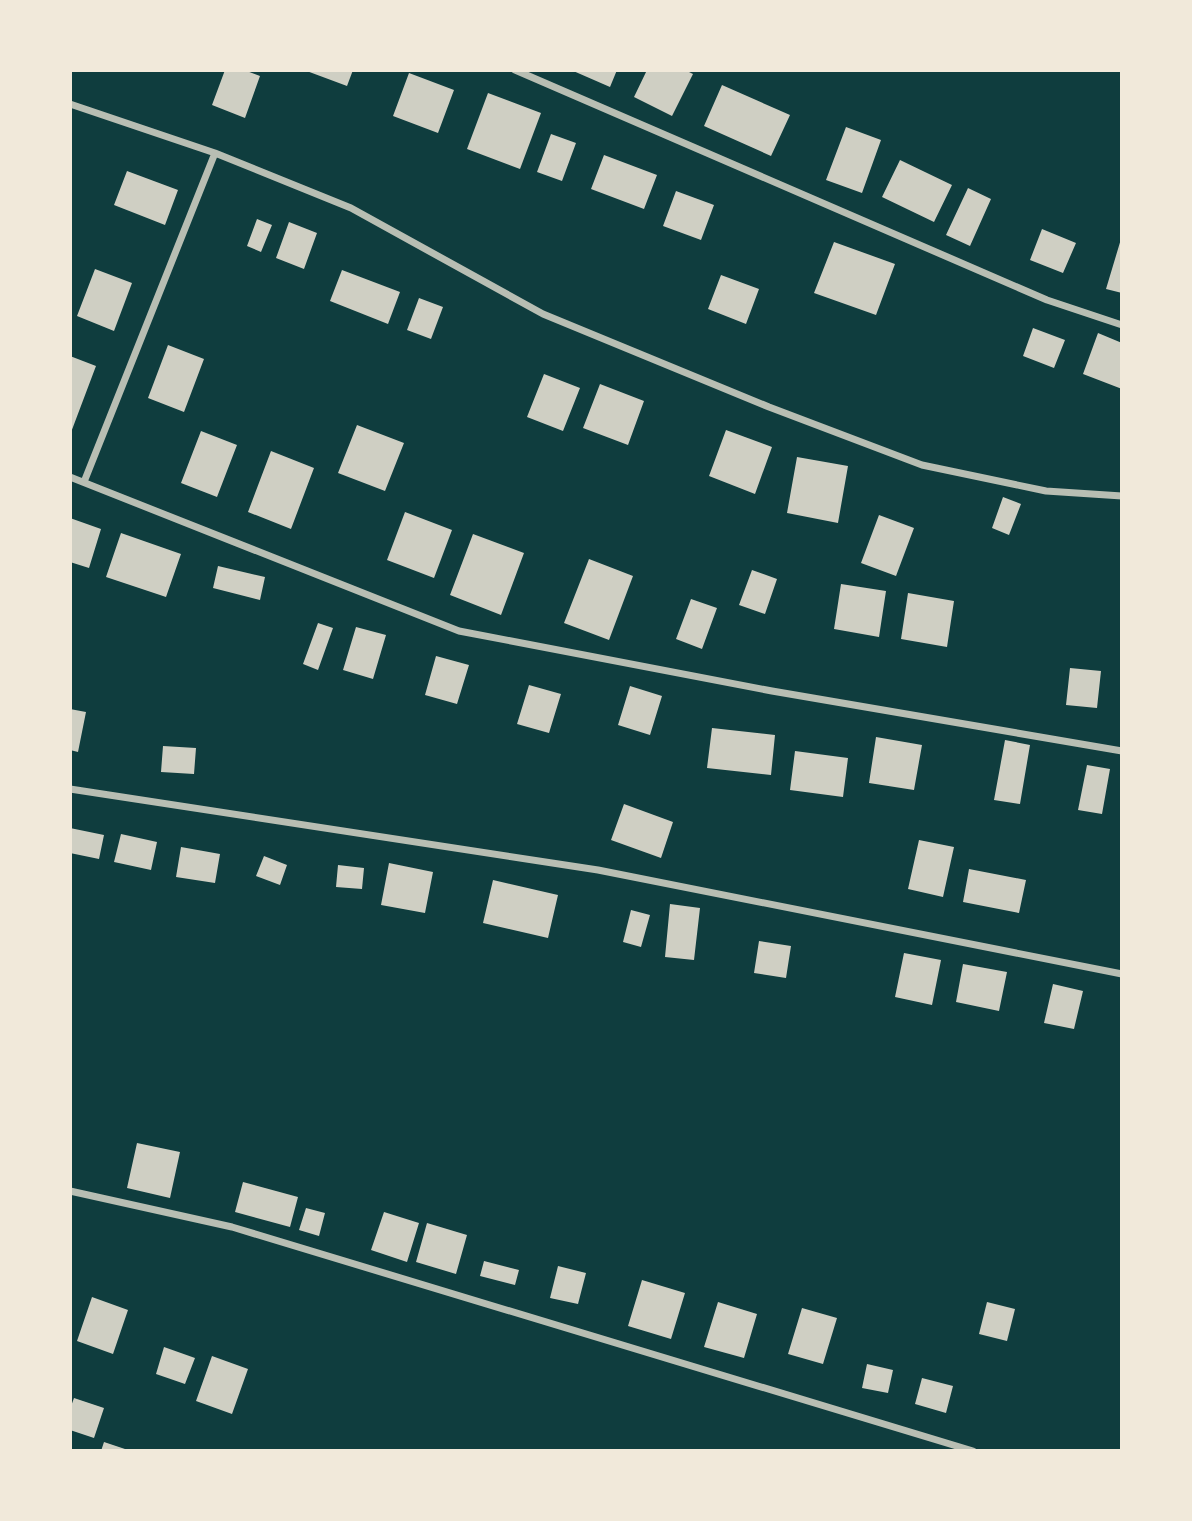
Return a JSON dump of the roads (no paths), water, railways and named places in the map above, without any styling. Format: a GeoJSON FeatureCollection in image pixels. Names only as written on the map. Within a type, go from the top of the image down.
{"type":"FeatureCollection","features":[{"type":"Feature","properties":{"kind":"street"},"geometry":{"type":"LineString","coordinates":[[516,70],[1047,300],[1122,325]]}},
{"type":"Feature","properties":{"kind":"street"},"geometry":{"type":"LineString","coordinates":[[70,104],[215,153],[351,208],[543,314],[782,412],[922,465],[1046,491],[1122,496]]}},
{"type":"Feature","properties":{"kind":"street"},"geometry":{"type":"LineString","coordinates":[[84,482],[215,153]]}},
{"type":"Feature","properties":{"kind":"street"},"geometry":{"type":"LineString","coordinates":[[70,477],[459,631],[772,691],[1122,751]]}},
{"type":"Feature","properties":{"kind":"street"},"geometry":{"type":"LineString","coordinates":[[70,789],[598,870],[1122,974]]}},
{"type":"Feature","properties":{"kind":"street"},"geometry":{"type":"LineString","coordinates":[[70,1191],[232,1227],[973,1451]]}}]}
